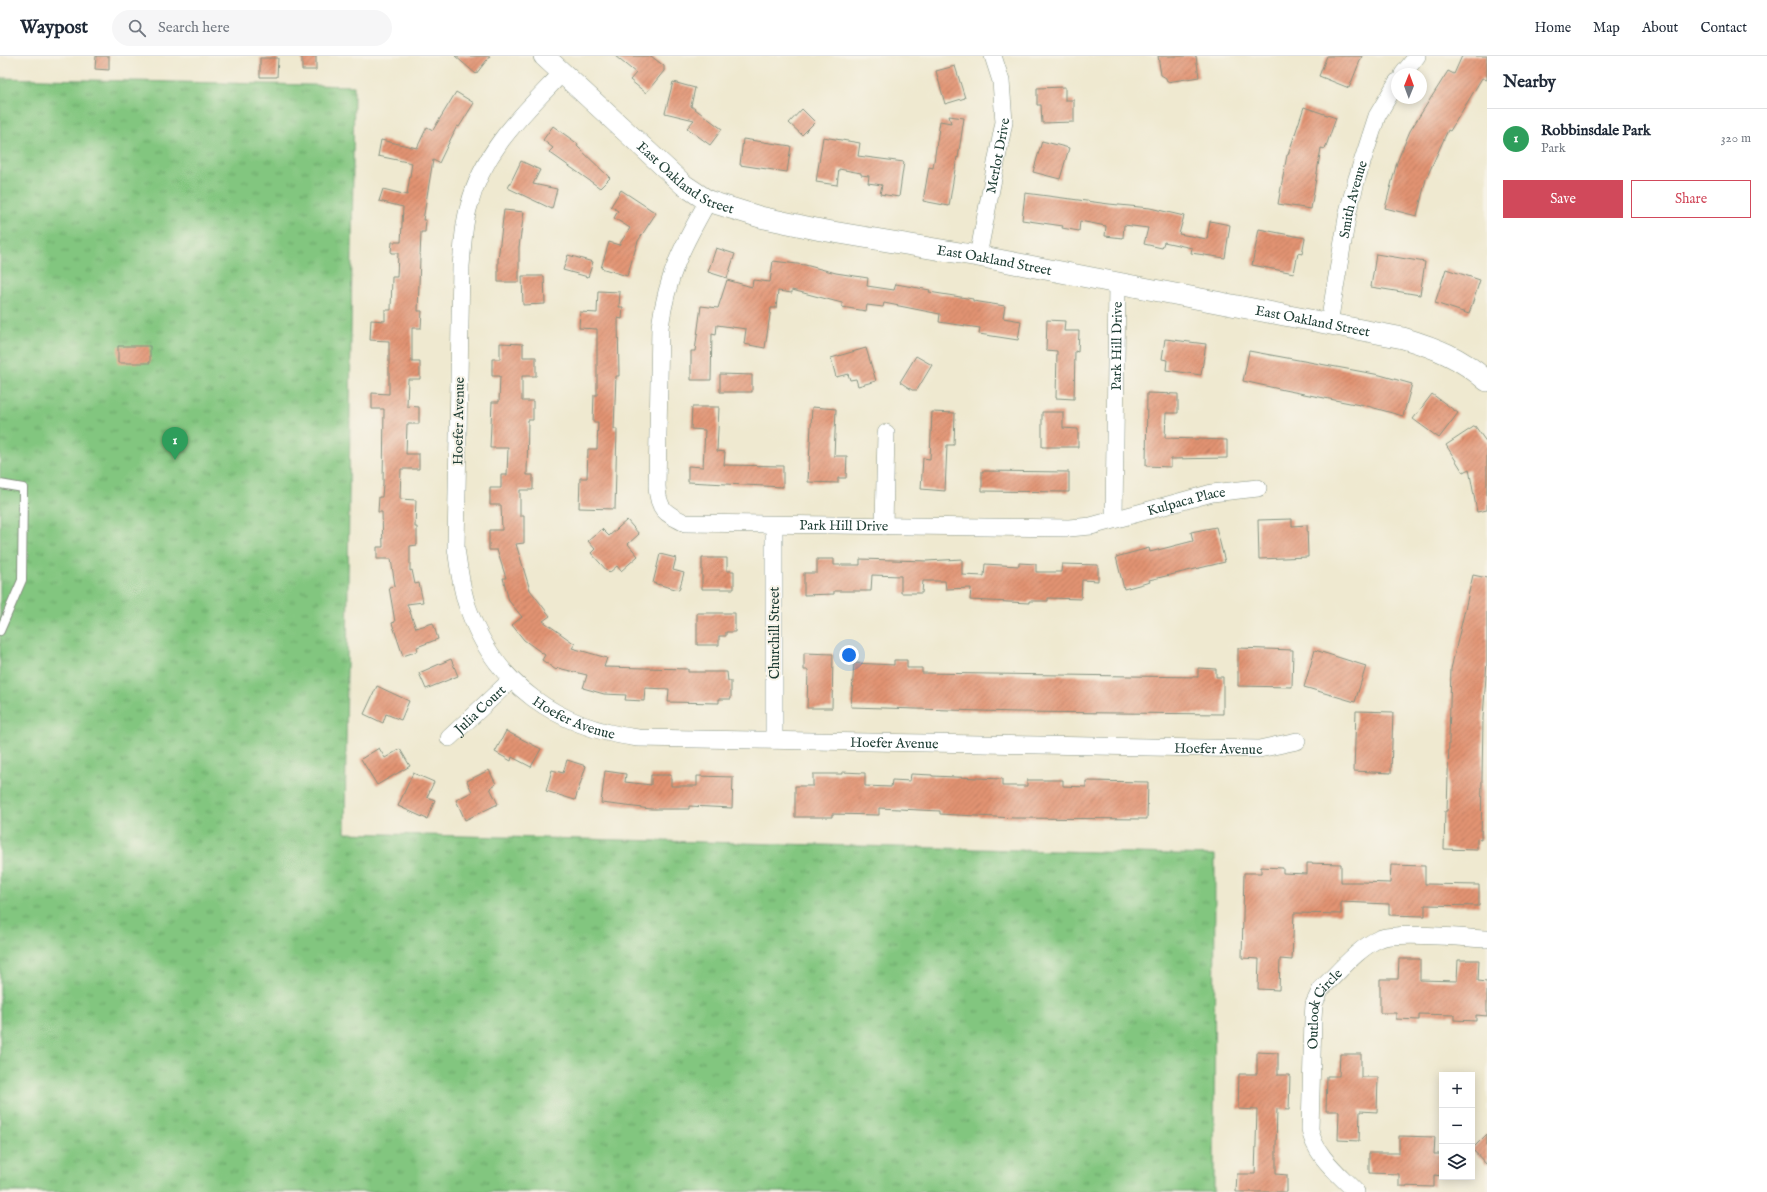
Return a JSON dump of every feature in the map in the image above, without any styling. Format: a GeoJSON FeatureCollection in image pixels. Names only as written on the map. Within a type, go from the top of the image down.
{"type":"FeatureCollection","features":[{"type":"Feature","properties":{"kind":"street","name":"East Oakland Street"},"geometry":{"type":"LineString","coordinates":[[544,56],[684,185],[708,201],[760,217],[821,230],[978,256],[1403,338],[1437,348],[1470,366],[1487,381]]}},
{"type":"Feature","properties":{"kind":"street","name":"Merlot Drive"},"geometry":{"type":"LineString","coordinates":[[978,256],[1004,122],[1001,81],[993,56]]}},
{"type":"Feature","properties":{"kind":"street"},"geometry":{"type":"LineString","coordinates":[[1408,68],[1417,56]]}},
{"type":"Feature","properties":{"kind":"street","name":"Hoefer Avenue"},"geometry":{"type":"LineString","coordinates":[[562,73],[493,149],[479,175],[469,205],[464,229],[461,266],[456,548],[460,579],[468,607],[479,633],[511,680],[534,700],[557,715],[582,726],[612,735],[638,738],[1259,749],[1297,741]]}},
{"type":"Feature","properties":{"kind":"street","name":"Smith Avenue"},"geometry":{"type":"LineString","coordinates":[[1329,323],[1348,212],[1357,178],[1377,116],[1391,92]]}},
{"type":"Feature","properties":{"kind":"street","name":"Park Hill Drive"},"geometry":{"type":"LineString","coordinates":[[708,201],[682,246],[663,303],[660,327],[658,501],[666,514],[685,523],[1069,528],[1091,526],[1114,518],[1117,284]]}},
{"type":"Feature","properties":{"kind":"street"},"geometry":{"type":"LineString","coordinates":[[884,526],[886,433]]}},
{"type":"Feature","properties":{"kind":"street","name":"Kulpaca Place"},"geometry":{"type":"LineString","coordinates":[[1114,518],[1212,493],[1258,488]]}},
{"type":"Feature","properties":{"kind":"street","name":"Churchill Street"},"geometry":{"type":"LineString","coordinates":[[774,525],[774,740]]}},
{"type":"Feature","properties":{"kind":"street","name":"Julia Court"},"geometry":{"type":"LineString","coordinates":[[449,738],[511,680]]}},
{"type":"Feature","properties":{"kind":"street","name":"Outlook Circle"},"geometry":{"type":"LineString","coordinates":[[1356,1192],[1320,1154],[1312,1139],[1310,1129],[1313,1019],[1316,997],[1321,989],[1366,947],[1381,938],[1400,936],[1487,939]]}},
{"type":"Feature","properties":{"kind":"lane"},"geometry":{"type":"LineString","coordinates":[[0,484],[23,488],[22,580],[0,631]]}},
{"type":"Feature","properties":{"kind":"green space"},"geometry":{"type":"Polygon","coordinates":[[[0,78],[354,86],[345,833],[1215,855],[1214,1192],[0,1192],[0,78]]]}},
{"type":"Feature","properties":{"kind":"building"},"geometry":{"type":"Polygon","coordinates":[[[96,56],[109,56],[109,70],[95,69],[96,56]]]}},
{"type":"Feature","properties":{"kind":"building"},"geometry":{"type":"Polygon","coordinates":[[[302,56],[316,56],[316,70],[302,70],[302,56]]]}},
{"type":"Feature","properties":{"kind":"building"},"geometry":{"type":"Polygon","coordinates":[[[455,56],[490,56],[476,74],[455,56]]]}},
{"type":"Feature","properties":{"kind":"building"},"geometry":{"type":"Polygon","coordinates":[[[615,56],[651,56],[664,66],[664,71],[646,93],[630,80],[636,73],[615,56]]]}},
{"type":"Feature","properties":{"kind":"building"},"geometry":{"type":"Polygon","coordinates":[[[1158,56],[1196,56],[1199,77],[1167,82],[1166,78],[1161,75],[1158,56]]]}},
{"type":"Feature","properties":{"kind":"building"},"geometry":{"type":"Polygon","coordinates":[[[1327,56],[1362,56],[1349,88],[1319,76],[1327,56]]]}},
{"type":"Feature","properties":{"kind":"building"},"geometry":{"type":"Polygon","coordinates":[[[1462,56],[1487,56],[1487,80],[1482,78],[1450,131],[1448,130],[1426,179],[1417,216],[1385,208],[1397,162],[1410,131],[1448,71],[1454,74],[1462,56]]]}},
{"type":"Feature","properties":{"kind":"building"},"geometry":{"type":"Polygon","coordinates":[[[260,58],[278,58],[277,77],[260,77],[260,58]]]}},
{"type":"Feature","properties":{"kind":"building"},"geometry":{"type":"Polygon","coordinates":[[[955,66],[965,98],[945,104],[936,71],[955,66]]]}},
{"type":"Feature","properties":{"kind":"building"},"geometry":{"type":"Polygon","coordinates":[[[673,82],[695,88],[691,106],[722,129],[710,145],[687,128],[694,120],[665,113],[673,82]]]}},
{"type":"Feature","properties":{"kind":"building"},"geometry":{"type":"Polygon","coordinates":[[[1065,87],[1065,100],[1074,100],[1074,122],[1042,123],[1041,105],[1037,105],[1037,88],[1065,87]]]}},
{"type":"Feature","properties":{"kind":"building"},"geometry":{"type":"Polygon","coordinates":[[[456,92],[474,103],[459,127],[457,126],[439,163],[433,160],[423,220],[426,220],[425,232],[421,232],[418,311],[422,311],[421,328],[412,328],[412,362],[420,362],[420,379],[408,379],[407,406],[419,407],[419,424],[407,424],[406,454],[419,454],[419,469],[401,469],[400,499],[416,500],[415,527],[417,527],[417,545],[410,546],[410,571],[412,570],[415,584],[419,583],[423,602],[407,604],[416,628],[433,623],[438,639],[417,647],[418,651],[403,656],[392,623],[395,622],[389,587],[395,586],[391,559],[377,559],[377,547],[383,547],[382,512],[378,512],[379,497],[382,497],[383,484],[384,409],[372,409],[372,393],[389,394],[389,341],[370,340],[371,320],[385,321],[385,310],[391,310],[392,277],[397,277],[398,253],[391,253],[392,242],[401,242],[403,207],[379,201],[383,189],[407,195],[412,163],[378,156],[381,140],[417,148],[427,127],[433,130],[456,92]]]}},
{"type":"Feature","properties":{"kind":"building"},"geometry":{"type":"Polygon","coordinates":[[[1304,107],[1336,118],[1325,149],[1321,148],[1311,209],[1278,204],[1287,155],[1304,107]]]}},
{"type":"Feature","properties":{"kind":"building"},"geometry":{"type":"Polygon","coordinates":[[[802,109],[815,122],[802,135],[789,123],[802,109]]]}},
{"type":"Feature","properties":{"kind":"building"},"geometry":{"type":"Polygon","coordinates":[[[949,116],[964,118],[949,206],[923,201],[929,167],[933,168],[940,121],[951,123],[949,116]]]}},
{"type":"Feature","properties":{"kind":"building"},"geometry":{"type":"Polygon","coordinates":[[[553,126],[578,144],[577,146],[610,178],[600,188],[549,152],[553,148],[543,140],[553,126]]]}},
{"type":"Feature","properties":{"kind":"building"},"geometry":{"type":"Polygon","coordinates":[[[823,137],[860,143],[858,156],[904,162],[899,197],[880,194],[882,185],[868,183],[869,176],[839,169],[837,185],[816,182],[823,137]]]}},
{"type":"Feature","properties":{"kind":"building"},"geometry":{"type":"Polygon","coordinates":[[[743,139],[791,146],[787,172],[740,165],[743,139]]]}},
{"type":"Feature","properties":{"kind":"building"},"geometry":{"type":"Polygon","coordinates":[[[1042,141],[1069,148],[1060,179],[1033,172],[1042,141]]]}},
{"type":"Feature","properties":{"kind":"building"},"geometry":{"type":"Polygon","coordinates":[[[521,161],[540,170],[533,184],[557,189],[552,209],[508,188],[521,161]]]}},
{"type":"Feature","properties":{"kind":"building"},"geometry":{"type":"Polygon","coordinates":[[[621,190],[656,213],[638,241],[627,276],[601,268],[609,242],[619,245],[630,228],[614,218],[618,211],[611,206],[621,190]]]}},
{"type":"Feature","properties":{"kind":"building"},"geometry":{"type":"Polygon","coordinates":[[[1025,193],[1150,208],[1184,216],[1179,234],[1207,239],[1210,221],[1230,225],[1225,258],[1191,253],[1192,248],[1164,242],[1162,248],[1144,244],[1148,228],[1124,225],[1123,238],[1105,236],[1106,226],[1080,221],[1079,231],[1062,228],[1063,226],[1022,220],[1025,193]]]}},
{"type":"Feature","properties":{"kind":"building"},"geometry":{"type":"Polygon","coordinates":[[[504,210],[524,212],[519,247],[519,282],[498,282],[498,260],[504,210]]]}},
{"type":"Feature","properties":{"kind":"building"},"geometry":{"type":"Polygon","coordinates":[[[1259,229],[1305,238],[1302,254],[1298,253],[1294,273],[1252,265],[1259,229]]]}},
{"type":"Feature","properties":{"kind":"building"},"geometry":{"type":"Polygon","coordinates":[[[716,248],[735,254],[727,278],[708,272],[716,248]]]}},
{"type":"Feature","properties":{"kind":"building"},"geometry":{"type":"Polygon","coordinates":[[[1376,254],[1425,262],[1420,295],[1371,287],[1376,254]]]}},
{"type":"Feature","properties":{"kind":"building"},"geometry":{"type":"Polygon","coordinates":[[[568,255],[593,262],[588,277],[563,270],[568,255]]]}},
{"type":"Feature","properties":{"kind":"building"},"geometry":{"type":"Polygon","coordinates":[[[773,261],[805,265],[836,273],[868,278],[867,286],[894,290],[896,284],[930,290],[929,292],[973,299],[973,301],[1005,306],[1003,318],[1021,321],[1018,340],[979,334],[980,328],[939,322],[940,314],[884,303],[883,307],[867,305],[866,311],[842,307],[842,303],[792,290],[792,293],[778,291],[776,308],[771,308],[765,348],[744,344],[746,329],[717,325],[716,335],[712,334],[711,380],[691,380],[691,351],[695,351],[701,306],[718,308],[727,280],[752,287],[753,280],[770,282],[773,261]]]}},
{"type":"Feature","properties":{"kind":"building"},"geometry":{"type":"Polygon","coordinates":[[[1446,269],[1480,280],[1469,314],[1435,303],[1446,269]]]}},
{"type":"Feature","properties":{"kind":"building"},"geometry":{"type":"Polygon","coordinates":[[[522,276],[544,276],[545,304],[523,305],[522,276]]]}},
{"type":"Feature","properties":{"kind":"building"},"geometry":{"type":"Polygon","coordinates":[[[598,291],[620,292],[619,307],[623,307],[622,319],[618,318],[619,376],[616,376],[614,429],[617,429],[615,509],[579,508],[580,478],[587,478],[588,449],[597,449],[598,422],[593,422],[594,395],[597,395],[597,329],[579,328],[580,312],[597,313],[598,291]]]}},
{"type":"Feature","properties":{"kind":"building"},"geometry":{"type":"Polygon","coordinates":[[[1047,320],[1065,321],[1064,331],[1079,331],[1078,352],[1075,351],[1074,399],[1056,398],[1057,351],[1046,350],[1047,320]]]}},
{"type":"Feature","properties":{"kind":"building"},"geometry":{"type":"Polygon","coordinates":[[[1165,339],[1206,344],[1201,375],[1166,370],[1167,360],[1162,359],[1165,339]]]}},
{"type":"Feature","properties":{"kind":"building"},"geometry":{"type":"Polygon","coordinates":[[[500,343],[523,344],[523,357],[536,357],[536,376],[522,376],[522,401],[533,401],[533,420],[528,420],[527,475],[533,475],[533,490],[520,490],[520,516],[524,516],[524,543],[516,544],[530,590],[550,616],[543,621],[575,644],[572,648],[607,658],[604,667],[688,669],[688,672],[727,672],[728,681],[731,681],[731,699],[719,699],[719,703],[668,702],[669,689],[645,688],[644,701],[625,700],[626,695],[604,694],[583,688],[587,675],[558,668],[556,670],[542,660],[545,655],[524,640],[512,625],[522,617],[509,601],[503,578],[506,578],[497,550],[489,550],[489,530],[502,530],[501,505],[490,505],[490,488],[501,488],[501,475],[507,475],[508,448],[490,448],[492,402],[499,402],[500,376],[492,376],[492,359],[500,359],[500,343]]]}},
{"type":"Feature","properties":{"kind":"building"},"geometry":{"type":"Polygon","coordinates":[[[118,346],[150,346],[150,363],[118,363],[118,346]]]}},
{"type":"Feature","properties":{"kind":"building"},"geometry":{"type":"Polygon","coordinates":[[[866,348],[876,381],[858,386],[856,379],[850,380],[848,374],[836,377],[831,358],[866,348]]]}},
{"type":"Feature","properties":{"kind":"building"},"geometry":{"type":"Polygon","coordinates":[[[1249,351],[1380,375],[1412,384],[1403,416],[1360,404],[1243,381],[1249,351]]]}},
{"type":"Feature","properties":{"kind":"building"},"geometry":{"type":"Polygon","coordinates":[[[916,356],[932,365],[917,390],[912,390],[900,382],[916,356]]]}},
{"type":"Feature","properties":{"kind":"building"},"geometry":{"type":"Polygon","coordinates":[[[720,374],[752,375],[752,392],[720,392],[720,374]]]}},
{"type":"Feature","properties":{"kind":"building"},"geometry":{"type":"Polygon","coordinates":[[[1147,393],[1178,394],[1178,413],[1166,413],[1165,438],[1227,440],[1227,458],[1171,459],[1171,467],[1146,466],[1147,393]]]}},
{"type":"Feature","properties":{"kind":"building"},"geometry":{"type":"Polygon","coordinates":[[[1432,394],[1458,413],[1439,438],[1413,419],[1432,394]]]}},
{"type":"Feature","properties":{"kind":"building"},"geometry":{"type":"Polygon","coordinates":[[[692,407],[719,407],[717,451],[725,452],[724,465],[783,466],[783,487],[688,482],[688,466],[703,467],[705,430],[691,429],[692,407]]]}},
{"type":"Feature","properties":{"kind":"building"},"geometry":{"type":"Polygon","coordinates":[[[812,407],[836,409],[834,456],[847,456],[846,478],[838,478],[838,483],[808,482],[812,407]]]}},
{"type":"Feature","properties":{"kind":"building"},"geometry":{"type":"Polygon","coordinates":[[[932,412],[955,413],[954,445],[947,445],[945,491],[921,489],[923,458],[930,459],[932,412]]]}},
{"type":"Feature","properties":{"kind":"building"},"geometry":{"type":"Polygon","coordinates":[[[1042,412],[1063,412],[1063,428],[1078,429],[1078,447],[1042,447],[1042,412]]]}},
{"type":"Feature","properties":{"kind":"building"},"geometry":{"type":"Polygon","coordinates":[[[1475,426],[1487,443],[1487,510],[1477,512],[1469,469],[1463,472],[1446,445],[1475,426]]]}},
{"type":"Feature","properties":{"kind":"building"},"geometry":{"type":"Polygon","coordinates":[[[982,471],[1069,472],[1069,492],[982,491],[982,471]]]}},
{"type":"Feature","properties":{"kind":"building"},"geometry":{"type":"Polygon","coordinates":[[[1292,519],[1292,526],[1307,525],[1308,557],[1259,559],[1258,520],[1292,519]]]}},
{"type":"Feature","properties":{"kind":"building"},"geometry":{"type":"Polygon","coordinates":[[[627,520],[639,534],[628,544],[638,556],[621,571],[617,566],[609,573],[591,553],[595,549],[588,541],[602,529],[609,536],[627,520]]]}},
{"type":"Feature","properties":{"kind":"building"},"geometry":{"type":"Polygon","coordinates":[[[1216,527],[1225,562],[1149,580],[1150,582],[1124,589],[1116,557],[1149,548],[1150,552],[1193,541],[1191,532],[1216,527]]]}},
{"type":"Feature","properties":{"kind":"building"},"geometry":{"type":"Polygon","coordinates":[[[660,554],[676,558],[673,570],[684,573],[679,590],[653,583],[660,554]]]}},
{"type":"Feature","properties":{"kind":"building"},"geometry":{"type":"Polygon","coordinates":[[[702,558],[727,558],[727,571],[734,571],[734,589],[702,589],[702,558]]]}},
{"type":"Feature","properties":{"kind":"building"},"geometry":{"type":"Polygon","coordinates":[[[817,559],[834,559],[834,565],[860,565],[860,559],[927,561],[962,559],[962,575],[984,576],[985,564],[1019,566],[1019,563],[1036,564],[1036,572],[1061,572],[1062,564],[1098,565],[1098,581],[1082,580],[1081,599],[1048,598],[1048,601],[1029,601],[1029,603],[970,600],[971,588],[946,589],[945,581],[923,581],[922,593],[901,593],[901,576],[872,575],[871,591],[834,591],[834,594],[804,595],[804,573],[817,573],[817,559]]]}},
{"type":"Feature","properties":{"kind":"building"},"geometry":{"type":"Polygon","coordinates":[[[1473,575],[1487,578],[1487,662],[1483,718],[1481,840],[1477,839],[1477,850],[1444,849],[1445,811],[1447,811],[1451,669],[1473,575]]]}},
{"type":"Feature","properties":{"kind":"building"},"geometry":{"type":"Polygon","coordinates":[[[697,613],[735,613],[735,632],[726,632],[726,636],[719,636],[719,645],[697,645],[697,613]]]}},
{"type":"Feature","properties":{"kind":"building"},"geometry":{"type":"Polygon","coordinates":[[[1238,648],[1293,650],[1292,687],[1238,686],[1238,648]]]}},
{"type":"Feature","properties":{"kind":"building"},"geometry":{"type":"Polygon","coordinates":[[[1315,650],[1366,666],[1355,702],[1304,687],[1315,650]]]}},
{"type":"Feature","properties":{"kind":"building"},"geometry":{"type":"Polygon","coordinates":[[[804,653],[833,654],[832,708],[807,708],[808,670],[804,670],[804,653]]]}},
{"type":"Feature","properties":{"kind":"building"},"geometry":{"type":"Polygon","coordinates":[[[451,659],[458,676],[426,689],[419,673],[451,659]]]}},
{"type":"Feature","properties":{"kind":"building"},"geometry":{"type":"Polygon","coordinates":[[[894,660],[907,660],[907,668],[922,668],[922,673],[1198,677],[1198,668],[1216,669],[1216,677],[1223,677],[1223,714],[1016,712],[851,707],[854,663],[894,665],[894,660]]]}},
{"type":"Feature","properties":{"kind":"building"},"geometry":{"type":"Polygon","coordinates":[[[377,686],[409,701],[401,720],[386,714],[383,723],[364,714],[377,686]]]}},
{"type":"Feature","properties":{"kind":"building"},"geometry":{"type":"Polygon","coordinates":[[[1356,711],[1393,712],[1391,773],[1354,771],[1356,711]]]}},
{"type":"Feature","properties":{"kind":"building"},"geometry":{"type":"Polygon","coordinates":[[[506,731],[541,749],[531,767],[512,757],[511,761],[495,752],[506,731]]]}},
{"type":"Feature","properties":{"kind":"building"},"geometry":{"type":"Polygon","coordinates":[[[379,748],[385,758],[400,749],[410,766],[377,785],[361,759],[379,748]]]}},
{"type":"Feature","properties":{"kind":"building"},"geometry":{"type":"Polygon","coordinates":[[[567,760],[586,766],[575,800],[546,791],[552,770],[563,773],[567,760]]]}},
{"type":"Feature","properties":{"kind":"building"},"geometry":{"type":"Polygon","coordinates":[[[489,770],[496,784],[490,788],[498,804],[465,820],[456,800],[472,792],[467,781],[489,770]]]}},
{"type":"Feature","properties":{"kind":"building"},"geometry":{"type":"Polygon","coordinates":[[[605,771],[626,774],[625,782],[651,785],[651,775],[671,775],[671,786],[697,786],[697,776],[733,777],[732,808],[689,806],[689,809],[651,809],[601,803],[605,771]]]}},
{"type":"Feature","properties":{"kind":"building"},"geometry":{"type":"Polygon","coordinates":[[[842,772],[865,773],[865,786],[891,787],[892,780],[910,781],[911,774],[1002,779],[1002,786],[1027,786],[1027,780],[1063,780],[1063,786],[1086,787],[1086,781],[1148,782],[1147,819],[1014,818],[940,814],[940,811],[879,808],[879,815],[832,814],[832,817],[795,817],[795,786],[813,786],[813,774],[842,774],[842,772]]]}},
{"type":"Feature","properties":{"kind":"building"},"geometry":{"type":"Polygon","coordinates":[[[413,773],[434,782],[427,797],[435,800],[427,819],[398,806],[413,773]]]}},
{"type":"Feature","properties":{"kind":"building"},"geometry":{"type":"Polygon","coordinates":[[[1307,863],[1341,864],[1341,882],[1390,883],[1391,865],[1425,866],[1425,884],[1479,885],[1479,906],[1425,905],[1425,916],[1389,915],[1389,904],[1341,902],[1341,914],[1294,913],[1292,960],[1280,959],[1279,990],[1258,989],[1259,959],[1242,958],[1244,873],[1261,873],[1261,867],[1283,868],[1283,873],[1307,874],[1307,863]]]}},
{"type":"Feature","properties":{"kind":"building"},"geometry":{"type":"Polygon","coordinates":[[[1399,959],[1420,959],[1420,980],[1457,981],[1458,960],[1479,960],[1478,981],[1487,982],[1487,1016],[1476,1015],[1476,1021],[1454,1020],[1454,1015],[1419,1014],[1419,1020],[1396,1019],[1396,1013],[1380,1013],[1380,979],[1398,979],[1399,959]]]}},
{"type":"Feature","properties":{"kind":"building"},"geometry":{"type":"Polygon","coordinates":[[[1257,1052],[1278,1053],[1278,1075],[1290,1075],[1289,1110],[1277,1109],[1276,1146],[1276,1174],[1287,1175],[1287,1192],[1236,1192],[1237,1174],[1255,1174],[1257,1110],[1238,1109],[1239,1074],[1257,1074],[1257,1052]]]}},
{"type":"Feature","properties":{"kind":"building"},"geometry":{"type":"Polygon","coordinates":[[[1340,1054],[1361,1054],[1361,1077],[1378,1077],[1377,1112],[1360,1111],[1359,1141],[1338,1140],[1339,1111],[1326,1111],[1327,1076],[1339,1076],[1340,1054]]]}},
{"type":"Feature","properties":{"kind":"building"},"geometry":{"type":"Polygon","coordinates":[[[1487,1134],[1487,1165],[1475,1152],[1475,1146],[1487,1134]]]}},
{"type":"Feature","properties":{"kind":"building"},"geometry":{"type":"Polygon","coordinates":[[[1399,1136],[1435,1137],[1434,1154],[1439,1154],[1439,1176],[1434,1175],[1434,1187],[1399,1186],[1399,1174],[1369,1173],[1369,1153],[1399,1153],[1399,1136]]]}},
{"type":"Feature","properties":{"kind":"place","name":"Robbinsdale Park"},"geometry":{"type":"Point","coordinates":[175,460]}}]}
